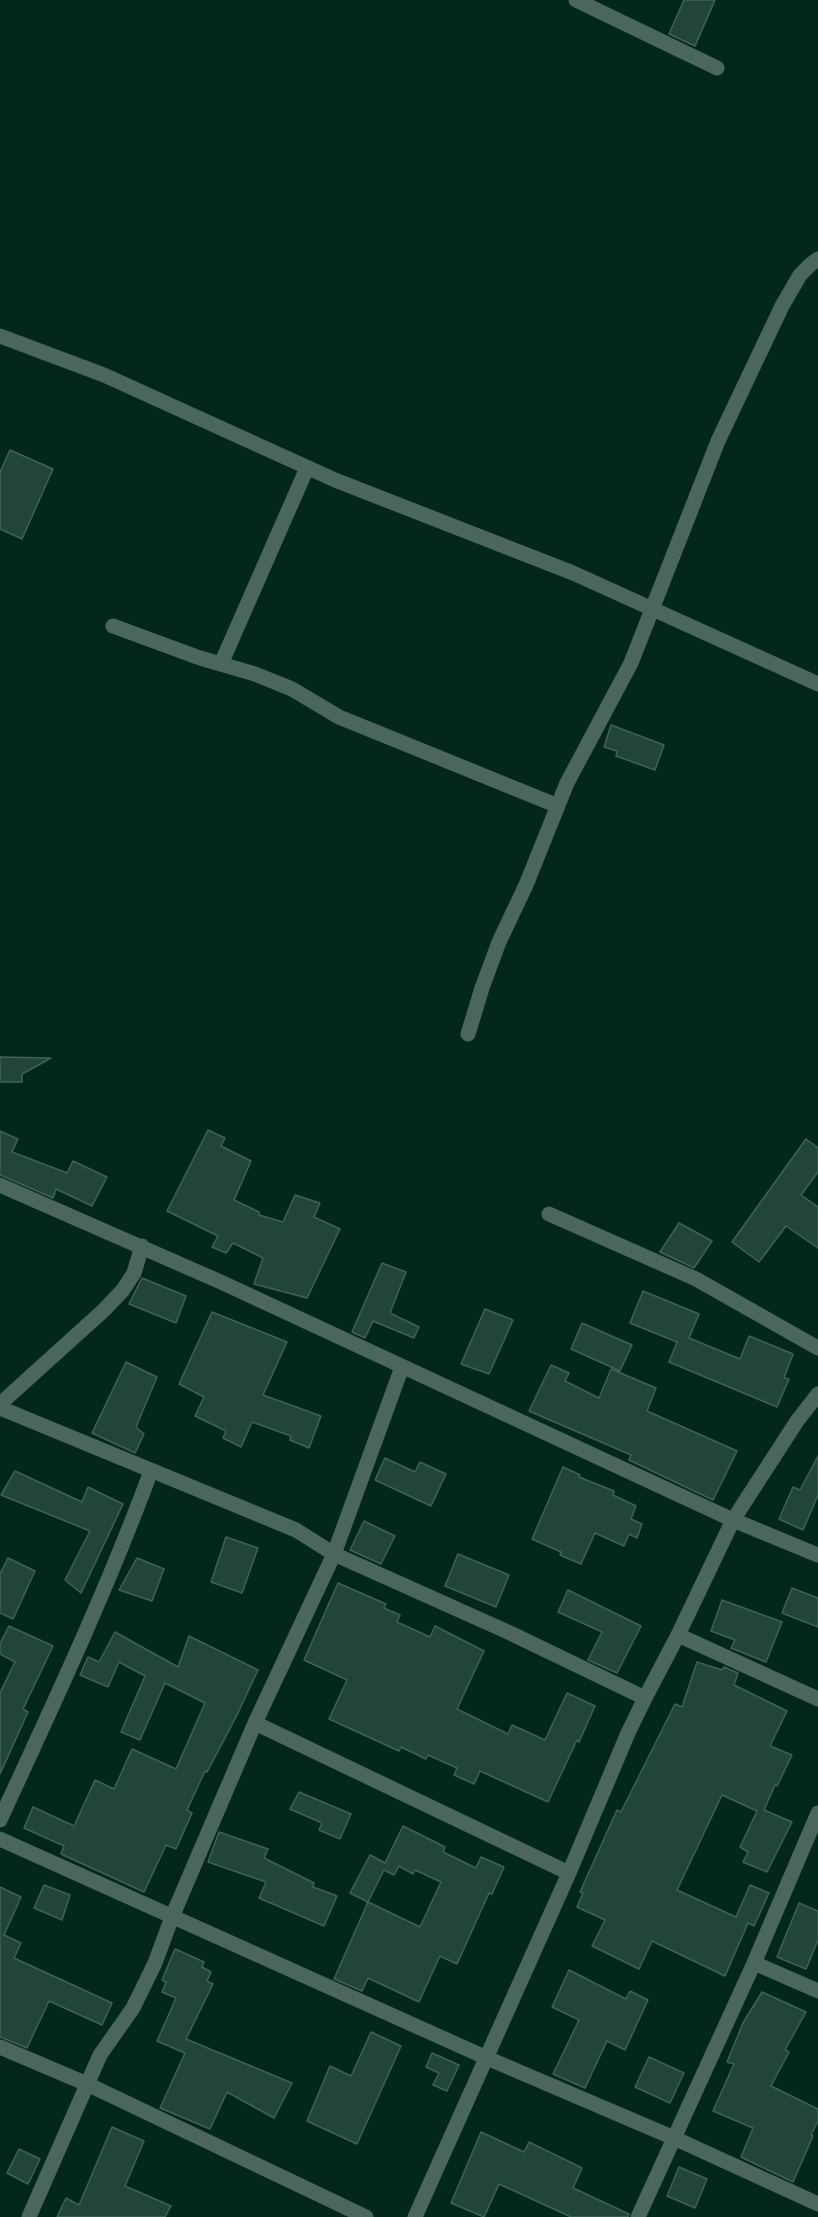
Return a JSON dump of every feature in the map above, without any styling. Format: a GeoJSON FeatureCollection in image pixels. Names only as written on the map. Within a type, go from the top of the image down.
{"type":"FeatureCollection","features":[{"type":"Feature","properties":{"kind":"street"},"geometry":{"type":"LineString","coordinates":[[576,0],[717,68]]}},
{"type":"Feature","properties":{"kind":"street"},"geometry":{"type":"LineString","coordinates":[[468,1034],[482,988],[500,942],[526,885],[567,783],[631,663],[728,420],[782,306],[800,275],[818,260]]}},
{"type":"Feature","properties":{"kind":"street"},"geometry":{"type":"LineString","coordinates":[[0,336],[104,375],[335,480],[573,573],[818,684]]}},
{"type":"Feature","properties":{"kind":"street"},"geometry":{"type":"LineString","coordinates":[[221,664],[307,468]]}},
{"type":"Feature","properties":{"kind":"street"},"geometry":{"type":"LineString","coordinates":[[113,626],[255,674],[292,689],[339,717],[558,806]]}},
{"type":"Feature","properties":{"kind":"street"},"geometry":{"type":"LineString","coordinates":[[0,1185],[141,1246],[733,1520],[818,1556]]}},
{"type":"Feature","properties":{"kind":"street"},"geometry":{"type":"LineString","coordinates":[[549,1214],[696,1279],[818,1348]]}},
{"type":"Feature","properties":{"kind":"street"},"geometry":{"type":"LineString","coordinates":[[141,1246],[134,1273],[123,1290],[0,1406],[296,1530],[334,1554],[508,1632],[645,1698]]}},
{"type":"Feature","properties":{"kind":"street"},"geometry":{"type":"LineString","coordinates":[[29,2217],[100,2055],[133,2008],[155,1964],[172,1917],[255,1723],[334,1554],[402,1367]]}},
{"type":"Feature","properties":{"kind":"street"},"geometry":{"type":"LineString","coordinates":[[415,2217],[569,1873],[628,1732],[733,1520],[797,1421],[818,1394]]}},
{"type":"Feature","properties":{"kind":"street"},"geometry":{"type":"LineString","coordinates":[[0,1820],[78,1649],[128,1532],[151,1471]]}},
{"type":"Feature","properties":{"kind":"street"},"geometry":{"type":"LineString","coordinates":[[678,1635],[818,1699]]}},
{"type":"Feature","properties":{"kind":"street"},"geometry":{"type":"LineString","coordinates":[[255,1723],[569,1873]]}},
{"type":"Feature","properties":{"kind":"street"},"geometry":{"type":"LineString","coordinates":[[638,2217],[754,1963],[818,1813]]}},
{"type":"Feature","properties":{"kind":"street"},"geometry":{"type":"LineString","coordinates":[[0,1839],[818,2204]]}},
{"type":"Feature","properties":{"kind":"street"},"geometry":{"type":"LineString","coordinates":[[754,1963],[818,1991]]}},
{"type":"Feature","properties":{"kind":"street"},"geometry":{"type":"LineString","coordinates":[[0,2047],[87,2084],[366,2217]]}},
{"type":"Feature","properties":{"kind":"building"},"geometry":{"type":"Polygon","coordinates":[[[684,0],[715,0],[695,46],[669,34],[684,0]]]}},
{"type":"Feature","properties":{"kind":"building"},"geometry":{"type":"Polygon","coordinates":[[[10,450],[53,469],[22,539],[0,529],[0,472],[10,450]]]}},
{"type":"Feature","properties":{"kind":"building"},"geometry":{"type":"Polygon","coordinates":[[[611,725],[664,745],[655,770],[616,756],[617,751],[604,747],[611,725]]]}},
{"type":"Feature","properties":{"kind":"building"},"geometry":{"type":"Polygon","coordinates":[[[0,1057],[51,1058],[22,1074],[22,1082],[0,1082],[0,1057]]]}},
{"type":"Feature","properties":{"kind":"building"},"geometry":{"type":"Polygon","coordinates":[[[208,1130],[225,1138],[221,1146],[251,1161],[234,1200],[259,1212],[259,1215],[283,1222],[295,1195],[320,1203],[314,1217],[340,1229],[307,1298],[254,1284],[263,1258],[233,1243],[226,1253],[212,1247],[218,1236],[167,1211],[208,1130]]]}},
{"type":"Feature","properties":{"kind":"building"},"geometry":{"type":"Polygon","coordinates":[[[0,1131],[18,1139],[12,1152],[67,1173],[73,1161],[107,1177],[92,1206],[56,1189],[53,1198],[0,1175],[0,1131]]]}},
{"type":"Feature","properties":{"kind":"building"},"geometry":{"type":"Polygon","coordinates":[[[806,1139],[818,1148],[818,1172],[801,1195],[818,1207],[818,1248],[786,1226],[759,1262],[732,1242],[806,1139]]]}},
{"type":"Feature","properties":{"kind":"building"},"geometry":{"type":"Polygon","coordinates":[[[679,1223],[712,1241],[694,1268],[660,1252],[679,1223]]]}},
{"type":"Feature","properties":{"kind":"building"},"geometry":{"type":"Polygon","coordinates":[[[382,1263],[406,1272],[390,1313],[419,1327],[414,1338],[373,1321],[365,1338],[352,1332],[382,1263]]]}},
{"type":"Feature","properties":{"kind":"building"},"geometry":{"type":"Polygon","coordinates":[[[142,1278],[186,1296],[176,1323],[129,1304],[142,1278]]]}},
{"type":"Feature","properties":{"kind":"building"},"geometry":{"type":"Polygon","coordinates":[[[643,1291],[699,1314],[689,1338],[740,1359],[749,1336],[793,1354],[784,1378],[789,1379],[777,1407],[669,1362],[677,1342],[630,1323],[643,1291]]]}},
{"type":"Feature","properties":{"kind":"building"},"geometry":{"type":"Polygon","coordinates":[[[485,1309],[513,1320],[489,1374],[461,1364],[485,1309]]]}},
{"type":"Feature","properties":{"kind":"building"},"geometry":{"type":"Polygon","coordinates":[[[212,1312],[287,1342],[263,1395],[321,1416],[309,1448],[290,1440],[291,1436],[252,1422],[241,1447],[223,1438],[226,1431],[195,1416],[204,1397],[179,1384],[212,1312]]]}},
{"type":"Feature","properties":{"kind":"building"},"geometry":{"type":"Polygon","coordinates":[[[582,1323],[632,1345],[620,1371],[571,1349],[582,1323]]]}},
{"type":"Feature","properties":{"kind":"building"},"geometry":{"type":"Polygon","coordinates":[[[126,1362],[157,1377],[136,1427],[144,1434],[135,1453],[92,1433],[126,1362]]]}},
{"type":"Feature","properties":{"kind":"building"},"geometry":{"type":"Polygon","coordinates":[[[551,1365],[569,1373],[565,1381],[599,1398],[611,1369],[656,1388],[647,1411],[737,1451],[713,1500],[629,1460],[631,1455],[529,1411],[551,1365]]]}},
{"type":"Feature","properties":{"kind":"building"},"geometry":{"type":"Polygon","coordinates":[[[818,1456],[818,1495],[803,1530],[779,1519],[793,1487],[800,1490],[818,1456]]]}},
{"type":"Feature","properties":{"kind":"building"},"geometry":{"type":"Polygon","coordinates":[[[385,1458],[415,1472],[420,1462],[446,1474],[431,1506],[375,1480],[385,1458]]]}},
{"type":"Feature","properties":{"kind":"building"},"geometry":{"type":"Polygon","coordinates":[[[563,1467],[580,1475],[579,1477],[614,1491],[613,1495],[636,1506],[631,1519],[642,1524],[637,1538],[629,1534],[624,1546],[595,1533],[581,1564],[532,1539],[563,1467]]]}},
{"type":"Feature","properties":{"kind":"building"},"geometry":{"type":"Polygon","coordinates":[[[15,1471],[82,1502],[88,1487],[123,1504],[81,1593],[65,1580],[90,1531],[1,1495],[15,1471]]]}},
{"type":"Feature","properties":{"kind":"building"},"geometry":{"type":"Polygon","coordinates":[[[364,1521],[395,1536],[381,1564],[350,1550],[364,1521]]]}},
{"type":"Feature","properties":{"kind":"building"},"geometry":{"type":"Polygon","coordinates":[[[226,1537],[258,1548],[242,1593],[211,1582],[226,1537]]]}},
{"type":"Feature","properties":{"kind":"building"},"geometry":{"type":"Polygon","coordinates":[[[458,1554],[509,1575],[496,1607],[445,1586],[458,1554]]]}},
{"type":"Feature","properties":{"kind":"building"},"geometry":{"type":"Polygon","coordinates":[[[8,1558],[35,1571],[13,1619],[0,1613],[0,1574],[8,1558]]]}},
{"type":"Feature","properties":{"kind":"building"},"geometry":{"type":"Polygon","coordinates":[[[137,1558],[164,1569],[152,1601],[119,1590],[137,1558]]]}},
{"type":"Feature","properties":{"kind":"building"},"geometry":{"type":"Polygon","coordinates":[[[338,1583],[386,1604],[384,1608],[400,1615],[397,1622],[430,1637],[435,1626],[484,1651],[457,1709],[508,1734],[512,1725],[545,1740],[567,1693],[595,1706],[548,1802],[480,1771],[474,1784],[454,1775],[457,1768],[428,1755],[426,1759],[401,1747],[399,1751],[329,1719],[347,1680],[304,1660],[338,1583]]]}},
{"type":"Feature","properties":{"kind":"building"},"geometry":{"type":"Polygon","coordinates":[[[792,1588],[818,1598],[818,1627],[782,1613],[792,1588]]]}},
{"type":"Feature","properties":{"kind":"building"},"geometry":{"type":"Polygon","coordinates":[[[568,1590],[641,1626],[617,1673],[588,1660],[602,1632],[558,1612],[568,1590]]]}},
{"type":"Feature","properties":{"kind":"building"},"geometry":{"type":"Polygon","coordinates":[[[722,1600],[782,1622],[766,1662],[731,1648],[735,1640],[711,1631],[722,1600]]]}},
{"type":"Feature","properties":{"kind":"building"},"geometry":{"type":"Polygon","coordinates":[[[9,1626],[53,1646],[23,1709],[28,1712],[0,1774],[0,1693],[15,1662],[0,1654],[0,1644],[9,1626]]]}},
{"type":"Feature","properties":{"kind":"building"},"geometry":{"type":"Polygon","coordinates":[[[115,1632],[178,1667],[189,1636],[258,1670],[187,1810],[192,1813],[176,1849],[166,1845],[144,1892],[61,1854],[64,1846],[24,1828],[33,1807],[74,1826],[95,1780],[114,1789],[132,1749],[176,1769],[205,1703],[165,1683],[140,1740],[121,1732],[145,1676],[119,1662],[108,1687],[80,1675],[88,1657],[99,1662],[115,1632]]]}},
{"type":"Feature","properties":{"kind":"building"},"geometry":{"type":"Polygon","coordinates":[[[697,1662],[722,1670],[724,1667],[738,1673],[734,1685],[787,1711],[770,1746],[792,1755],[764,1810],[792,1822],[767,1872],[743,1862],[748,1852],[740,1847],[757,1811],[722,1795],[677,1890],[736,1917],[750,1885],[769,1893],[754,1926],[748,1923],[725,1976],[652,1941],[639,1969],[592,1946],[605,1920],[577,1907],[583,1893],[580,1892],[617,1810],[621,1812],[675,1704],[682,1707],[697,1662]]]}},
{"type":"Feature","properties":{"kind":"building"},"geometry":{"type":"Polygon","coordinates":[[[299,1792],[351,1814],[340,1839],[319,1830],[322,1823],[290,1809],[299,1792]]]}},
{"type":"Feature","properties":{"kind":"building"},"geometry":{"type":"Polygon","coordinates":[[[403,1826],[445,1847],[443,1852],[476,1868],[481,1857],[504,1867],[492,1894],[489,1893],[457,1964],[440,1956],[419,2002],[368,1978],[362,1991],[334,1979],[368,1902],[350,1893],[370,1855],[385,1863],[403,1826]],[[399,1866],[394,1875],[384,1870],[368,1902],[420,1927],[441,1882],[415,1870],[413,1874],[399,1866]]]}},
{"type":"Feature","properties":{"kind":"building"},"geometry":{"type":"Polygon","coordinates":[[[219,1832],[268,1849],[264,1858],[314,1883],[313,1887],[337,1896],[324,1926],[259,1898],[266,1882],[208,1862],[219,1832]]]}},
{"type":"Feature","properties":{"kind":"building"},"geometry":{"type":"Polygon","coordinates":[[[44,1885],[70,1895],[62,1920],[34,1908],[44,1885]]]}},
{"type":"Feature","properties":{"kind":"building"},"geometry":{"type":"Polygon","coordinates":[[[0,1887],[21,1897],[4,1935],[21,1943],[14,1958],[112,2003],[102,2025],[49,2001],[27,2048],[0,2037],[0,1887]]]}},
{"type":"Feature","properties":{"kind":"building"},"geometry":{"type":"Polygon","coordinates":[[[799,1903],[818,1911],[818,1940],[806,1969],[777,1957],[799,1903]]]}},
{"type":"Feature","properties":{"kind":"building"},"geometry":{"type":"Polygon","coordinates":[[[175,1949],[204,1962],[202,1967],[211,1972],[207,1981],[213,1984],[186,2039],[292,2083],[274,2118],[227,2092],[210,2129],[160,2108],[185,2053],[157,2041],[176,1998],[162,1992],[166,1982],[162,1980],[175,1949]]]}},
{"type":"Feature","properties":{"kind":"building"},"geometry":{"type":"Polygon","coordinates":[[[569,1970],[626,1999],[630,1991],[648,2000],[625,2050],[607,2041],[585,2088],[553,2074],[579,2020],[552,2007],[569,1970]]]}},
{"type":"Feature","properties":{"kind":"building"},"geometry":{"type":"Polygon","coordinates":[[[762,1992],[806,2012],[785,2050],[789,2052],[771,2086],[818,2109],[818,2121],[811,2135],[813,2136],[793,2182],[741,2157],[753,2128],[713,2111],[734,2064],[727,2062],[743,2023],[762,1992]]]}},
{"type":"Feature","properties":{"kind":"building"},"geometry":{"type":"Polygon","coordinates":[[[371,2032],[401,2046],[357,2144],[307,2121],[330,2066],[351,2076],[371,2032]]]}},
{"type":"Feature","properties":{"kind":"building"},"geometry":{"type":"Polygon","coordinates":[[[432,2053],[459,2065],[447,2091],[433,2085],[439,2073],[426,2067],[432,2053]]]}},
{"type":"Feature","properties":{"kind":"building"},"geometry":{"type":"Polygon","coordinates":[[[649,2057],[684,2073],[670,2103],[635,2087],[649,2057]]]}},
{"type":"Feature","properties":{"kind":"building"},"geometry":{"type":"Polygon","coordinates":[[[112,2127],[144,2141],[125,2186],[171,2206],[165,2217],[57,2217],[66,2198],[79,2205],[112,2127]]]}},
{"type":"Feature","properties":{"kind":"building"},"geometry":{"type":"Polygon","coordinates":[[[481,2132],[524,2152],[529,2142],[582,2168],[573,2188],[629,2214],[628,2217],[571,2217],[499,2184],[484,2217],[451,2203],[481,2132]]]}},
{"type":"Feature","properties":{"kind":"building"},"geometry":{"type":"Polygon","coordinates":[[[19,2149],[40,2159],[28,2184],[7,2173],[19,2149]]]}},
{"type":"Feature","properties":{"kind":"building"},"geometry":{"type":"Polygon","coordinates":[[[679,2167],[707,2179],[695,2208],[667,2196],[679,2167]]]}}]}
